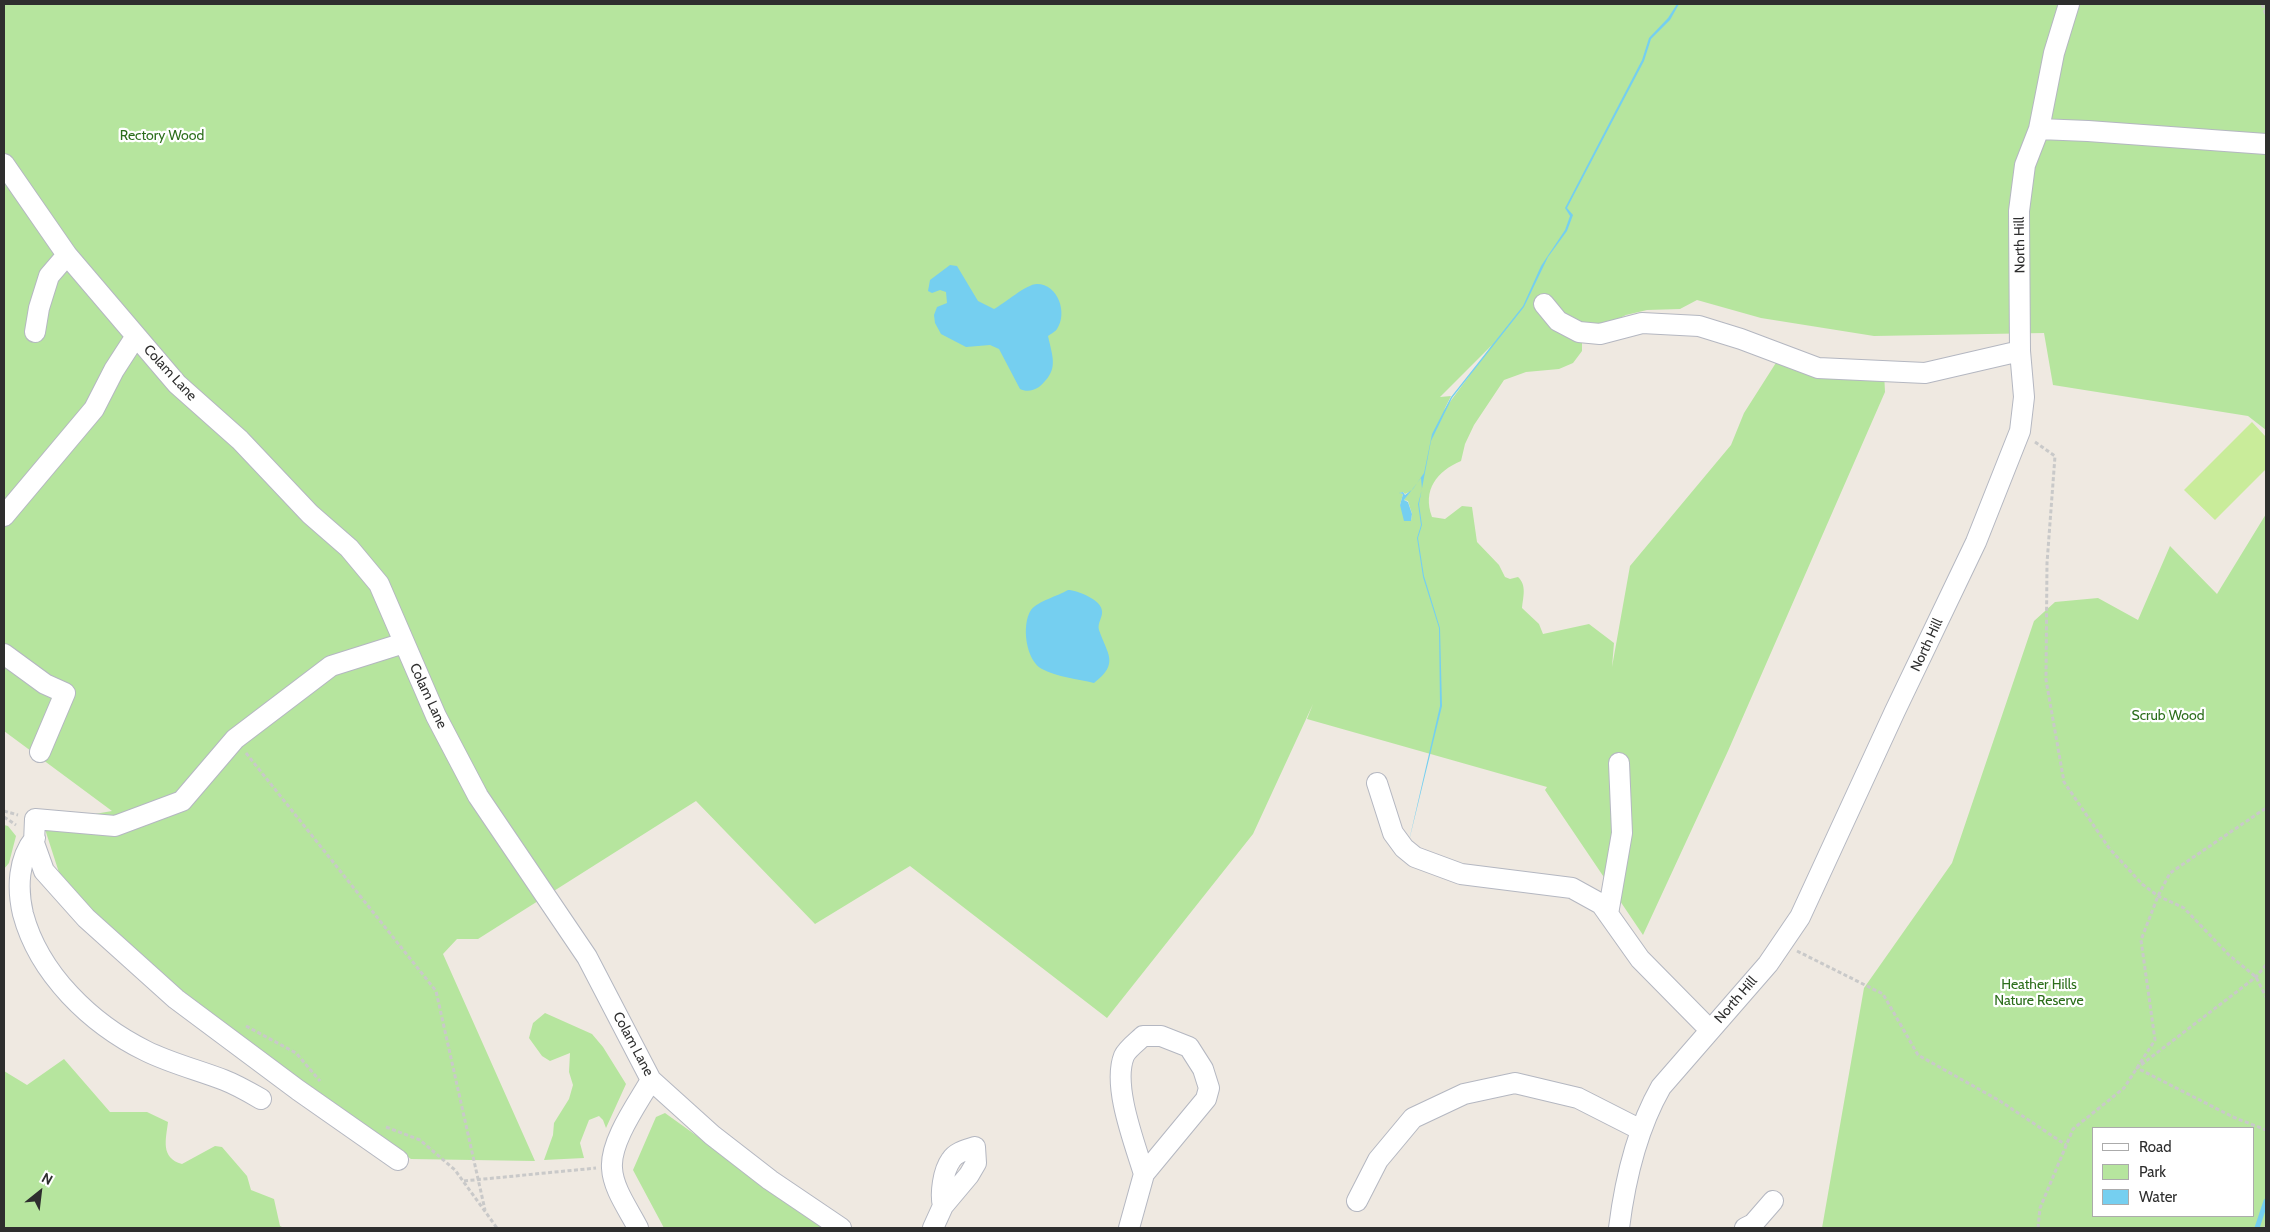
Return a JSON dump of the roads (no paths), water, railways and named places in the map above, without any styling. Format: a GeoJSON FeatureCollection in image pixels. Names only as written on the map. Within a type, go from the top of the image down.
{"type":"FeatureCollection","features":[{"type":"Feature","properties":{"kind":"street","name":"North Hill"},"geometry":{"type":"LineString","coordinates":[[1619,1228],[1623,1200],[1641,1130],[1661,1088],[1783,944],[1800,917],[1820,879],[1895,711],[1976,542],[2023,421],[2020,352],[2019,212],[2025,165],[2039,129],[2054,53],[2070,4]]}},
{"type":"Feature","properties":{"kind":"street"},"geometry":{"type":"LineString","coordinates":[[2039,129],[2266,144]]}},
{"type":"Feature","properties":{"kind":"street","name":"Colam Lane"},"geometry":{"type":"LineString","coordinates":[[4,164],[68,255],[177,384],[240,440],[310,514],[349,548],[379,584],[436,716],[478,796],[587,956],[651,1080],[712,1135],[770,1180],[841,1228]]}},
{"type":"Feature","properties":{"kind":"street"},"geometry":{"type":"LineString","coordinates":[[35,332],[39,308],[48,276],[68,255]]}},
{"type":"Feature","properties":{"kind":"street"},"geometry":{"type":"LineString","coordinates":[[1544,304],[1558,320],[1578,332],[1600,334],[1642,323],[1699,326],[1741,339],[1818,368],[1925,373],[2020,352]]}},
{"type":"Feature","properties":{"kind":"street"},"geometry":{"type":"LineString","coordinates":[[4,516],[94,409],[114,370],[136,336]]}},
{"type":"Feature","properties":{"kind":"street"},"geometry":{"type":"LineString","coordinates":[[398,1160],[298,1090],[176,999],[86,918],[44,871],[34,838],[36,819],[115,826],[182,802],[234,739],[331,666],[404,643]]}},
{"type":"Feature","properties":{"kind":"street"},"geometry":{"type":"LineString","coordinates":[[4,654],[46,684],[65,693],[40,752]]}},
{"type":"Feature","properties":{"kind":"street"},"geometry":{"type":"LineString","coordinates":[[1608,914],[1622,832],[1619,763]]}},
{"type":"Feature","properties":{"kind":"street"},"geometry":{"type":"LineString","coordinates":[[1377,783],[1393,833],[1404,848],[1415,856],[1461,874],[1572,888],[1601,904],[1640,959],[1710,1030]]}},
{"type":"Feature","properties":{"kind":"street"},"geometry":{"type":"LineString","coordinates":[[34,838],[27,848],[21,869],[20,901],[29,936],[46,965],[87,1013],[146,1051],[225,1081],[261,1098]]}},
{"type":"Feature","properties":{"kind":"street"},"geometry":{"type":"LineString","coordinates":[[1129,1228],[1144,1174],[1206,1099],[1209,1088],[1203,1069],[1189,1046],[1161,1036],[1143,1036],[1124,1055],[1121,1084],[1124,1106],[1144,1174]]}},
{"type":"Feature","properties":{"kind":"street"},"geometry":{"type":"LineString","coordinates":[[638,1228],[614,1180],[611,1167],[615,1146],[651,1080]]}},
{"type":"Feature","properties":{"kind":"street"},"geometry":{"type":"LineString","coordinates":[[1357,1202],[1378,1160],[1413,1118],[1464,1094],[1514,1083],[1578,1098],[1641,1130]]}},
{"type":"Feature","properties":{"kind":"street"},"geometry":{"type":"LineString","coordinates":[[1745,1228],[1753,1224],[1773,1201]]}},
{"type":"Feature","properties":{"kind":"street"},"geometry":{"type":"LineString","coordinates":[[933,1228],[943,1206]]}},
{"type":"Feature","properties":{"kind":"water"},"geometry":{"type":"Polygon","coordinates":[[[1679,4],[1670,20],[1651,39],[1644,61],[1567,208],[1573,215],[1567,231],[1548,257],[1524,307],[1452,398],[1431,441],[1422,488],[1421,478],[1417,483],[1424,473],[1432,434],[1451,397],[1523,306],[1541,266],[1565,230],[1570,216],[1565,208],[1642,60],[1649,38],[1679,4]]]}},
{"type":"Feature","properties":{"kind":"water"},"geometry":{"type":"Polygon","coordinates":[[[950,265],[957,266],[978,301],[994,309],[1032,285],[1044,285],[1055,294],[1059,300],[1061,315],[1057,329],[1048,336],[1053,364],[1050,375],[1039,387],[1030,391],[1020,389],[999,349],[990,345],[966,347],[941,334],[935,323],[934,315],[937,307],[947,303],[946,292],[940,290],[932,293],[928,291],[930,280],[950,265]]]}},
{"type":"Feature","properties":{"kind":"water"},"geometry":{"type":"Polygon","coordinates":[[[1412,490],[1404,500],[1408,502],[1412,514],[1411,521],[1404,521],[1400,505],[1403,494],[1399,493],[1403,492],[1405,495],[1412,490]]]}},
{"type":"Feature","properties":{"kind":"water"},"geometry":{"type":"Polygon","coordinates":[[[1422,491],[1419,504],[1422,525],[1418,538],[1424,576],[1440,628],[1442,706],[1408,845],[1440,706],[1439,628],[1423,577],[1417,538],[1421,525],[1418,504],[1422,491]]]}},
{"type":"Feature","properties":{"kind":"water"},"geometry":{"type":"Polygon","coordinates":[[[1068,590],[1088,596],[1101,607],[1102,613],[1099,630],[1108,652],[1109,664],[1107,670],[1094,683],[1048,672],[1037,665],[1029,651],[1026,624],[1031,610],[1043,601],[1068,590]]]}},
{"type":"Feature","properties":{"kind":"waterway"},"geometry":{"type":"LineString","coordinates":[[2257,1228],[2266,1201]]}},
{"type":"Feature","properties":{"kind":"park label","name":"Rectory Wood"},"geometry":{"type":"Point","coordinates":[162,136]}},
{"type":"Feature","properties":{"kind":"park label","name":"Scrub Wood"},"geometry":{"type":"Point","coordinates":[2168,716]}},
{"type":"Feature","properties":{"kind":"park label","name":"Heather Hills Nature Reserve"},"geometry":{"type":"Point","coordinates":[2039,994]}}]}
